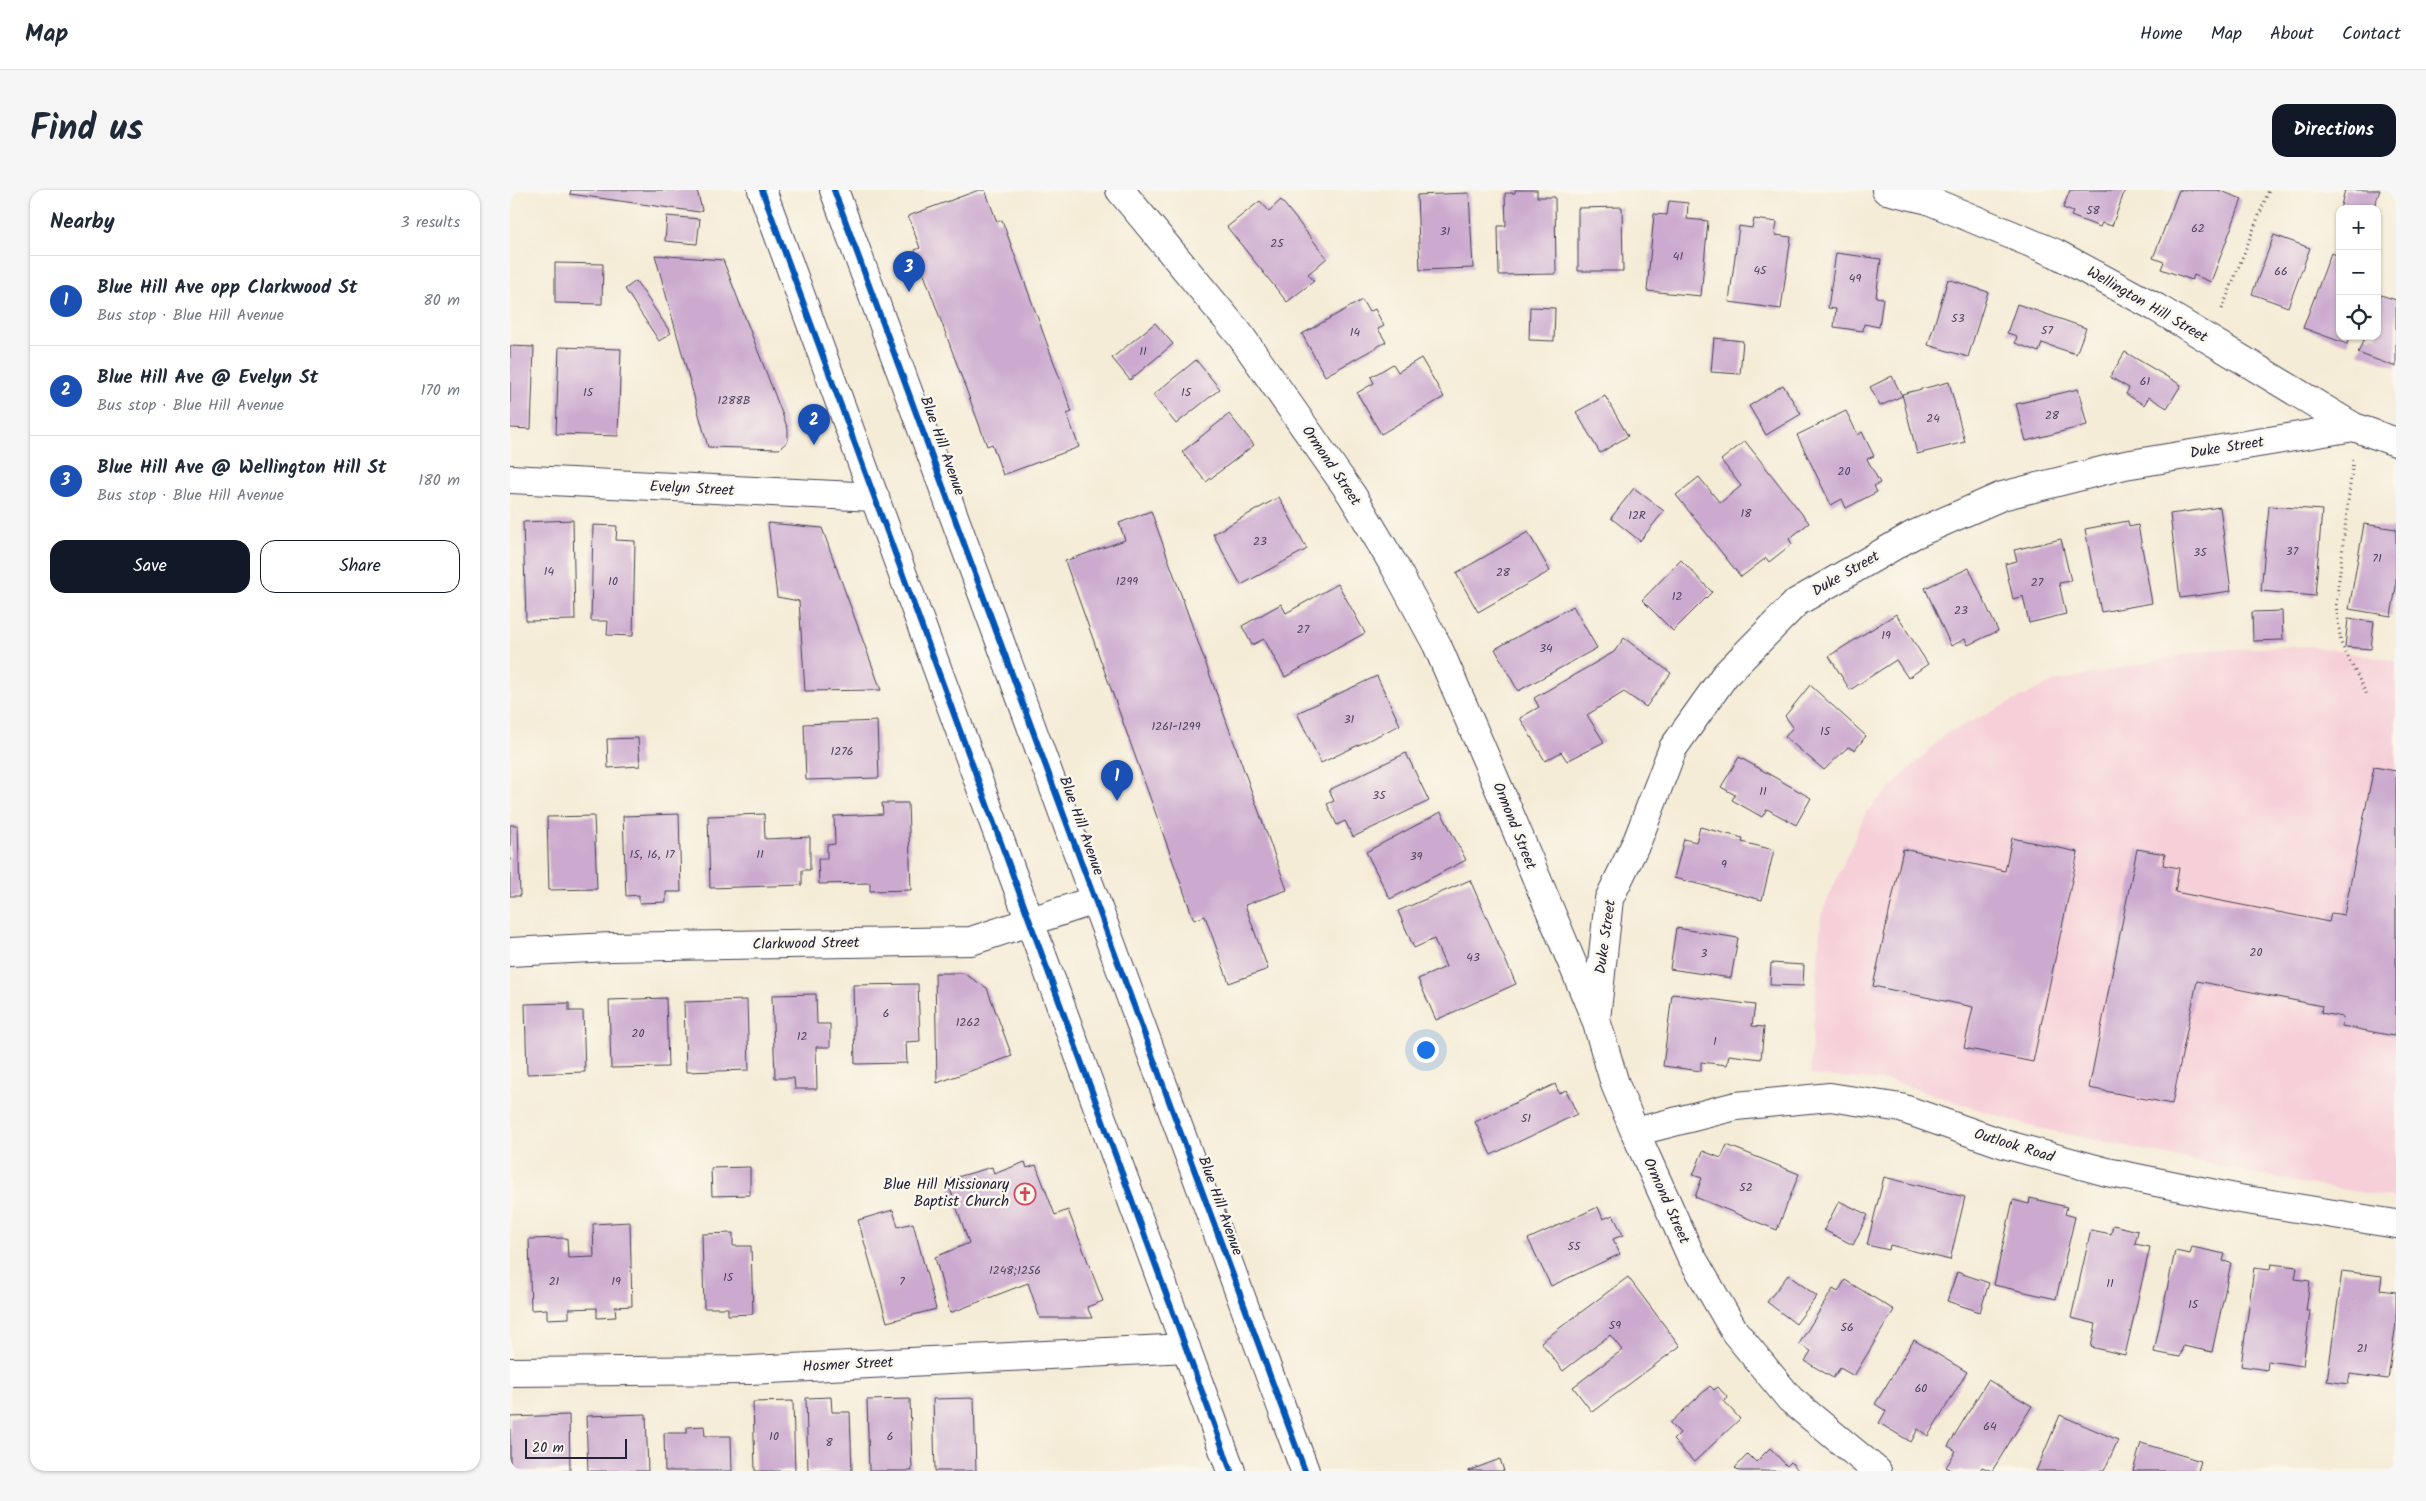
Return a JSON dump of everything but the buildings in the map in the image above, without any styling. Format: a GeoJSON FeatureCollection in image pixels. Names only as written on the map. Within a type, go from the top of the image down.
{"type":"FeatureCollection","features":[{"type":"Feature","properties":{"kind":"main road"},"geometry":{"type":"LineString","coordinates":[[762,190],[1231,1471]]}},
{"type":"Feature","properties":{"kind":"main road","name":"Blue Hill Avenue"},"geometry":{"type":"LineString","coordinates":[[834,190],[1305,1471]]}},
{"type":"Feature","properties":{"kind":"main road","name":"Ormond Street"},"geometry":{"type":"LineString","coordinates":[[1120,190],[1240,335],[1352,495],[1395,567],[1437,645],[1596,1020],[1615,1084],[1635,1132],[1690,1254],[1735,1332],[1790,1399],[1877,1471]]}},
{"type":"Feature","properties":{"kind":"main road","name":"Wellington Hill Street"},"geometry":{"type":"LineString","coordinates":[[1886,190],[1928,200],[2055,254],[2157,308],[2354,427],[2396,442]]}},
{"type":"Feature","properties":{"kind":"main road","name":"Duke Street"},"geometry":{"type":"LineString","coordinates":[[1596,1020],[1609,899],[1638,839],[1673,748],[1725,675],[1797,602],[1914,535],[2002,496],[2125,465],[2354,427]]}},
{"type":"Feature","properties":{"kind":"main road","name":"Evelyn Street"},"geometry":{"type":"LineString","coordinates":[[510,479],[874,498]]}},
{"type":"Feature","properties":{"kind":"main road","name":"Clarkwood Street"},"geometry":{"type":"LineString","coordinates":[[510,952],[620,947],[971,941],[1095,900]]}},
{"type":"Feature","properties":{"kind":"main road","name":"Outlook Road"},"geometry":{"type":"LineString","coordinates":[[1635,1132],[1736,1106],[1830,1097],[1901,1108],[2004,1144],[2107,1172],[2240,1199],[2396,1224]]}},
{"type":"Feature","properties":{"kind":"main road","name":"Hosmer Street"},"geometry":{"type":"LineString","coordinates":[[510,1372],[750,1370],[1186,1348]]}},
{"type":"Feature","properties":{"kind":"path"},"geometry":{"type":"LineString","coordinates":[[2210,340],[2269,190]]}},
{"type":"Feature","properties":{"kind":"path"},"geometry":{"type":"LineString","coordinates":[[2354,427],[2352,472],[2336,605],[2341,643],[2368,697]]}},
{"type":"Feature","properties":{"kind":"shaded area"},"geometry":{"type":"Polygon","coordinates":[[[2311,646],[2396,661],[2396,1198],[2301,1183],[2029,1126],[1891,1081],[1810,1075],[1821,915],[1866,812],[1945,734],[2053,682],[2207,650],[2311,646]]]}},
{"type":"Feature","properties":{"kind":"cycle path"},"geometry":{"type":"LineString","coordinates":[[762,190],[1231,1471]]}},
{"type":"Feature","properties":{"kind":"cycle path"},"geometry":{"type":"LineString","coordinates":[[834,190],[1305,1471]]}},
{"type":"Feature","properties":{"kind":"place","name":"Blue Hill Ave @ Wellington Hill St"},"geometry":{"type":"Point","coordinates":[909,292]}},
{"type":"Feature","properties":{"kind":"place","name":"Blue Hill Ave @ Evelyn St"},"geometry":{"type":"Point","coordinates":[814,445]}},
{"type":"Feature","properties":{"kind":"place","name":"Blue Hill Ave opp Clarkwood St"},"geometry":{"type":"Point","coordinates":[1117,801]}},
{"type":"Feature","properties":{"kind":"place","name":"Blue Hill Missionary Baptist Church"},"geometry":{"type":"Point","coordinates":[1025,1194]}}]}
